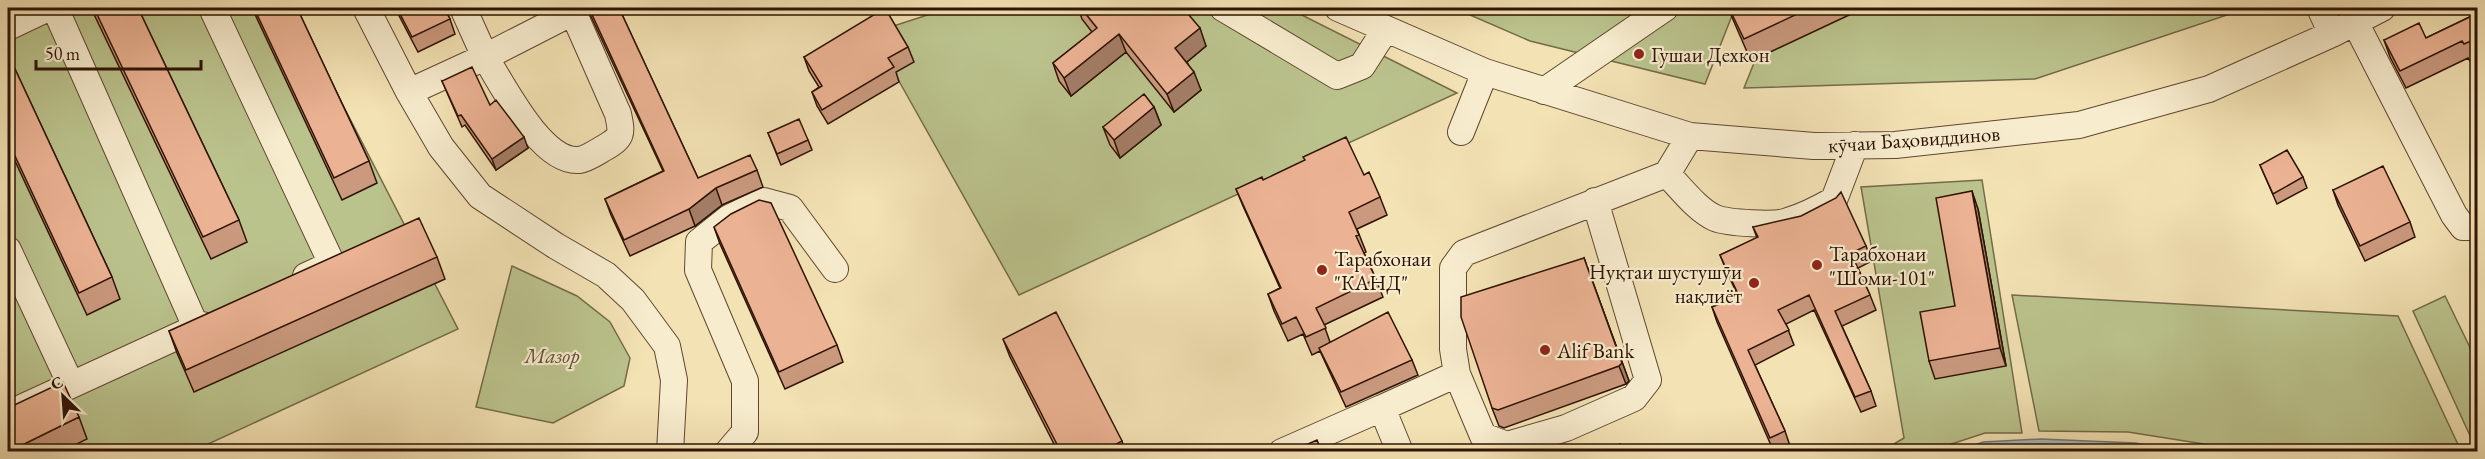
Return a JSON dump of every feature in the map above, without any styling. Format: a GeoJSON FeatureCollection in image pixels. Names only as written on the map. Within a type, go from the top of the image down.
{"type":"FeatureCollection","features":[{"type":"Feature","properties":{"kind":"street"},"geometry":{"type":"LineString","coordinates":[[8,27],[48,8]]}},
{"type":"Feature","properties":{"kind":"street"},"geometry":{"type":"LineString","coordinates":[[55,8],[196,327]]}},
{"type":"Feature","properties":{"kind":"street"},"geometry":{"type":"LineString","coordinates":[[212,8],[332,264],[280,289]]}},
{"type":"Feature","properties":{"kind":"street"},"geometry":{"type":"LineString","coordinates":[[366,8],[409,92],[441,147],[480,196],[556,246],[606,275],[633,300],[667,346],[674,380],[670,452]]}},
{"type":"Feature","properties":{"kind":"street"},"geometry":{"type":"LineString","coordinates":[[409,92],[485,57],[572,10],[618,114],[621,133],[617,141],[581,160],[566,159],[551,150],[535,135],[485,57],[463,8]]}},
{"type":"Feature","properties":{"kind":"street"},"geometry":{"type":"LineString","coordinates":[[1223,8],[1337,76],[1362,66],[1385,30]]}},
{"type":"Feature","properties":{"kind":"street","name":"кӯчаи Баҳовиддинов"},"geometry":{"type":"LineString","coordinates":[[1338,8],[1485,72],[1690,136],[1814,146],[1895,145],[2079,125],[2209,88],[2332,34],[2382,8]]}},
{"type":"Feature","properties":{"kind":"street"},"geometry":{"type":"LineString","coordinates":[[1544,91],[1665,8]]}},
{"type":"Feature","properties":{"kind":"street"},"geometry":{"type":"LineString","coordinates":[[2320,8],[2332,34]]}},
{"type":"Feature","properties":{"kind":"street"},"geometry":{"type":"LineString","coordinates":[[2355,22],[2454,215],[2463,227],[2478,227]]}},
{"type":"Feature","properties":{"kind":"street"},"geometry":{"type":"LineString","coordinates":[[1461,132],[1485,72]]}},
{"type":"Feature","properties":{"kind":"street"},"geometry":{"type":"LineString","coordinates":[[1595,201],[1648,380],[1634,398],[1566,428],[1507,445],[1483,436],[1457,374],[1453,349],[1453,268],[1464,253],[1595,201],[1667,174],[1690,136]]}},
{"type":"Feature","properties":{"kind":"street"},"geometry":{"type":"LineString","coordinates":[[1667,174],[1697,204],[1715,218],[1735,222],[1786,222],[1811,213],[1834,200],[1855,145]]}},
{"type":"Feature","properties":{"kind":"street"},"geometry":{"type":"LineString","coordinates":[[728,452],[745,432],[745,381],[698,270],[699,242],[729,218],[764,201],[790,208],[835,268]]}},
{"type":"Feature","properties":{"kind":"street"},"geometry":{"type":"LineString","coordinates":[[8,250],[71,385]]}},
{"type":"Feature","properties":{"kind":"street"},"geometry":{"type":"LineString","coordinates":[[8,414],[227,313]]}},
{"type":"Feature","properties":{"kind":"street"},"geometry":{"type":"LineString","coordinates":[[1282,452],[1457,374]]}},
{"type":"Feature","properties":{"kind":"street"},"geometry":{"type":"LineString","coordinates":[[1382,408],[1400,452]]}},
{"type":"Feature","properties":{"kind":"green space"},"geometry":{"type":"Polygon","coordinates":[[[8,8],[293,8],[458,329],[193,451],[8,451],[8,8]]]}},
{"type":"Feature","properties":{"kind":"green space"},"geometry":{"type":"Polygon","coordinates":[[[949,8],[1288,8],[1457,93],[1019,295],[872,33],[949,8]]]}},
{"type":"Feature","properties":{"kind":"green space"},"geometry":{"type":"Polygon","coordinates":[[[1454,8],[1735,8],[1705,84],[1530,41],[1454,8]]]}},
{"type":"Feature","properties":{"kind":"green space"},"geometry":{"type":"Polygon","coordinates":[[[1776,8],[2248,8],[2035,79],[1744,88],[1776,8]]]}},
{"type":"Feature","properties":{"kind":"green space"},"geometry":{"type":"Polygon","coordinates":[[[1982,180],[2022,433],[1985,433],[1930,451],[1882,451],[1904,438],[1861,187],[1982,180]]]}},
{"type":"Feature","properties":{"kind":"green space","name":"Мазор"},"geometry":{"type":"Polygon","coordinates":[[[512,266],[577,296],[610,322],[630,358],[624,386],[553,423],[476,407],[512,266]]]}},
{"type":"Feature","properties":{"kind":"green space"},"geometry":{"type":"Polygon","coordinates":[[[2012,295],[2398,316],[2461,451],[2248,451],[2128,432],[2039,431],[2012,295]]]}},
{"type":"Feature","properties":{"kind":"green space"},"geometry":{"type":"Polygon","coordinates":[[[2445,296],[2477,362],[2477,451],[2413,311],[2445,296]]]}},
{"type":"Feature","properties":{"kind":"water"},"geometry":{"type":"Polygon","coordinates":[[[2041,439],[2135,443],[2181,451],[1958,451],[1983,442],[2041,439]]]}},
{"type":"Feature","properties":{"kind":"building"},"geometry":{"type":"Polygon","coordinates":[[[94,8],[138,8],[239,220],[203,237],[94,8]]]}},
{"type":"Feature","properties":{"kind":"building"},"geometry":{"type":"Polygon","coordinates":[[[254,8],[297,8],[369,161],[334,178],[254,8]]]}},
{"type":"Feature","properties":{"kind":"building"},"geometry":{"type":"Polygon","coordinates":[[[397,8],[444,8],[450,19],[412,37],[397,8]]]}},
{"type":"Feature","properties":{"kind":"building"},"geometry":{"type":"Polygon","coordinates":[[[589,8],[619,8],[698,178],[750,155],[757,170],[716,188],[689,209],[624,240],[605,199],[664,171],[589,8]]]}},
{"type":"Feature","properties":{"kind":"building"},"geometry":{"type":"Polygon","coordinates":[[[885,8],[908,47],[888,58],[894,67],[822,110],[812,92],[822,86],[804,57],[885,8]]]}},
{"type":"Feature","properties":{"kind":"building"},"geometry":{"type":"Polygon","coordinates":[[[1081,8],[1183,8],[1200,28],[1175,48],[1194,72],[1167,94],[1119,34],[1064,78],[1053,63],[1097,28],[1081,8]]]}},
{"type":"Feature","properties":{"kind":"building"},"geometry":{"type":"Polygon","coordinates":[[[1729,8],[1810,8],[1744,39],[1729,8]]]}},
{"type":"Feature","properties":{"kind":"building"},"geometry":{"type":"Polygon","coordinates":[[[2478,13],[2478,38],[2464,44],[2462,41],[2400,71],[2384,40],[2419,23],[2426,38],[2478,13]]]}},
{"type":"Feature","properties":{"kind":"building"},"geometry":{"type":"Polygon","coordinates":[[[8,54],[112,277],[79,293],[8,141],[8,54]]]}},
{"type":"Feature","properties":{"kind":"building"},"geometry":{"type":"Polygon","coordinates":[[[472,67],[490,105],[496,100],[524,137],[492,159],[461,115],[458,116],[442,81],[472,67]]]}},
{"type":"Feature","properties":{"kind":"building"},"geometry":{"type":"Polygon","coordinates":[[[1144,94],[1154,107],[1114,140],[1103,127],[1144,94]]]}},
{"type":"Feature","properties":{"kind":"building"},"geometry":{"type":"Polygon","coordinates":[[[799,119],[808,140],[777,154],[768,133],[799,119]]]}},
{"type":"Feature","properties":{"kind":"building"},"geometry":{"type":"Polygon","coordinates":[[[1346,137],[1364,175],[1369,172],[1380,197],[1349,212],[1359,235],[1356,236],[1376,279],[1316,308],[1326,328],[1306,337],[1296,317],[1282,324],[1268,294],[1281,288],[1236,189],[1262,177],[1263,180],[1305,160],[1303,157],[1346,137]]]}},
{"type":"Feature","properties":{"kind":"building"},"geometry":{"type":"Polygon","coordinates":[[[2287,150],[2303,177],[2273,194],[2260,165],[2287,150]]]}},
{"type":"Feature","properties":{"kind":"building"},"geometry":{"type":"Polygon","coordinates":[[[2383,166],[2410,222],[2360,246],[2333,190],[2383,166]]]}},
{"type":"Feature","properties":{"kind":"building"},"geometry":{"type":"Polygon","coordinates":[[[1972,191],[2000,348],[1929,361],[1920,312],[1955,306],[1936,198],[1972,191]]]}},
{"type":"Feature","properties":{"kind":"building"},"geometry":{"type":"Polygon","coordinates":[[[1841,192],[1866,246],[1851,253],[1870,295],[1835,311],[1871,391],[1855,397],[1809,295],[1778,310],[1789,330],[1748,350],[1785,431],[1770,438],[1712,307],[1739,296],[1720,255],[1758,237],[1753,227],[1801,216],[1836,198],[1841,192]]]}},
{"type":"Feature","properties":{"kind":"building"},"geometry":{"type":"Polygon","coordinates":[[[759,200],[771,203],[837,345],[779,372],[714,227],[731,214],[759,200]]]}},
{"type":"Feature","properties":{"kind":"building"},"geometry":{"type":"Polygon","coordinates":[[[419,218],[437,257],[186,370],[169,331],[419,218]]]}},
{"type":"Feature","properties":{"kind":"building","name":"Alif Bank"},"geometry":{"type":"Polygon","coordinates":[[[1584,258],[1622,363],[1498,410],[1492,408],[1461,317],[1461,297],[1584,258]]]}},
{"type":"Feature","properties":{"kind":"building"},"geometry":{"type":"Polygon","coordinates":[[[1056,312],[1122,441],[1102,452],[1061,452],[1003,339],[1056,312]]]}},
{"type":"Feature","properties":{"kind":"building"},"geometry":{"type":"Polygon","coordinates":[[[1388,312],[1412,360],[1341,392],[1319,348],[1388,312]]]}},
{"type":"Feature","properties":{"kind":"building"},"geometry":{"type":"Polygon","coordinates":[[[63,382],[79,417],[8,452],[8,408],[63,382]]]}},
{"type":"Feature","properties":{"kind":"building"},"geometry":{"type":"Polygon","coordinates":[[[1317,440],[1322,452],[1290,452],[1317,440]]]}},
{"type":"Feature","properties":{"kind":"building"},"geometry":{"type":"Polygon","coordinates":[[[1620,444],[1624,452],[1603,452],[1620,444]]]}},
{"type":"Feature","properties":{"kind":"place","name":"Гушаи Дехкон"},"geometry":{"type":"Point","coordinates":[1639,54]}},
{"type":"Feature","properties":{"kind":"place","name":"Тарабхонаи \"Шоми-101\""},"geometry":{"type":"Point","coordinates":[1817,265]}},
{"type":"Feature","properties":{"kind":"place","name":"Тарабхонаи \"КАНД\""},"geometry":{"type":"Point","coordinates":[1322,270]}},
{"type":"Feature","properties":{"kind":"place","name":"Нуқтаи шустушӯи нақлиёт"},"geometry":{"type":"Point","coordinates":[1754,283]}},
{"type":"Feature","properties":{"kind":"place","name":"Alif Bank"},"geometry":{"type":"Point","coordinates":[1545,350]}}]}
